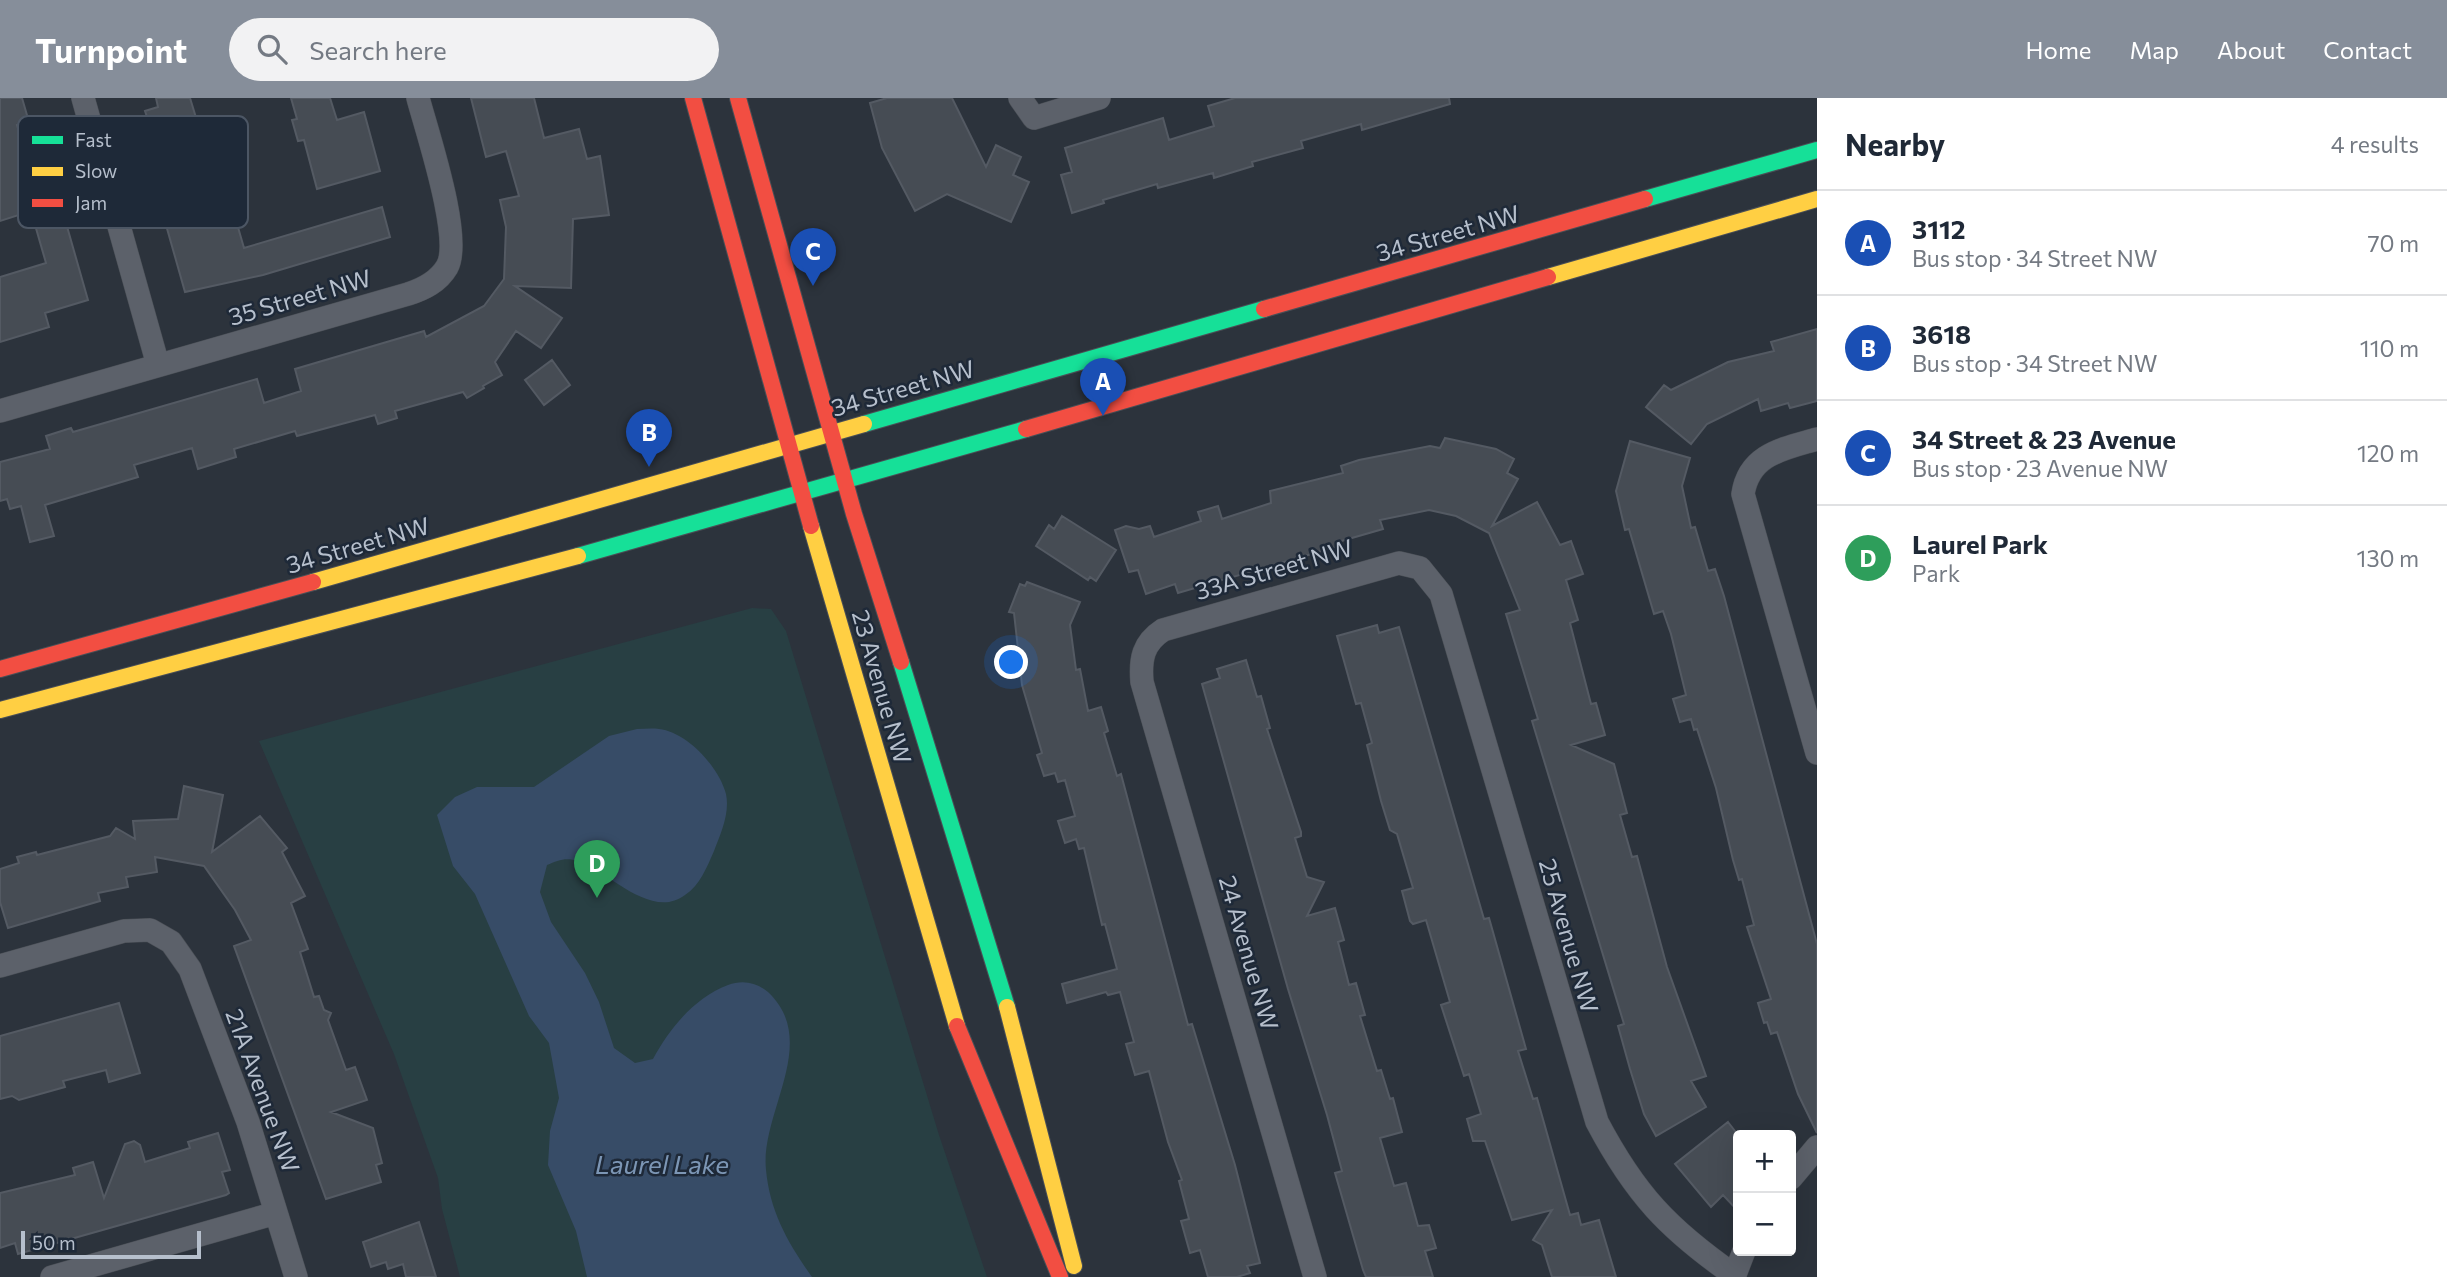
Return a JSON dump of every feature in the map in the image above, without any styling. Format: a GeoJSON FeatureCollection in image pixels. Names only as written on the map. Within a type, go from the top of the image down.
{"type":"FeatureCollection","features":[{"type":"Feature","properties":{"kind":"main road","name":"23 Avenue NW"},"geometry":{"type":"LineString","coordinates":[[693,98],[791,444],[802,492],[957,1026],[1060,1277]]}},
{"type":"Feature","properties":{"kind":"main road","name":"23 Avenue NW"},"geometry":{"type":"LineString","coordinates":[[738,98],[845,479],[999,975],[1077,1277]]}},
{"type":"Feature","properties":{"kind":"main road","name":"34 Street NW"},"geometry":{"type":"LineString","coordinates":[[0,669],[253,600],[1817,150]]}},
{"type":"Feature","properties":{"kind":"main road"},"geometry":{"type":"LineString","coordinates":[[0,710],[364,615],[802,492],[1817,199]]}},
{"type":"Feature","properties":{"kind":"street"},"geometry":{"type":"LineString","coordinates":[[82,98],[87,116]]}},
{"type":"Feature","properties":{"kind":"street","name":"35 Street NW"},"geometry":{"type":"LineString","coordinates":[[0,411],[408,294],[433,284],[448,266],[452,254],[450,226],[418,98]]}},
{"type":"Feature","properties":{"kind":"street"},"geometry":{"type":"LineString","coordinates":[[1020,98],[1034,118],[1099,98]]}},
{"type":"Feature","properties":{"kind":"street"},"geometry":{"type":"LineString","coordinates":[[119,228],[158,365]]}},
{"type":"Feature","properties":{"kind":"street"},"geometry":{"type":"LineString","coordinates":[[1817,439],[1766,455],[1749,474],[1742,494],[1817,753]]}},
{"type":"Feature","properties":{"kind":"street","name":"33A Street NW"},"geometry":{"type":"LineString","coordinates":[[1146,644],[1172,627],[1383,565],[1399,563],[1420,568]]}},
{"type":"Feature","properties":{"kind":"street","name":"25 Avenue NW"},"geometry":{"type":"LineString","coordinates":[[1420,568],[1441,594],[1597,1122],[1613,1153],[1651,1207],[1701,1252],[1734,1276]]}},
{"type":"Feature","properties":{"kind":"street","name":"24 Avenue NW"},"geometry":{"type":"LineString","coordinates":[[1146,644],[1141,658],[1142,682],[1314,1277]]}},
{"type":"Feature","properties":{"kind":"street","name":"21A Avenue NW"},"geometry":{"type":"LineString","coordinates":[[0,966],[124,931],[140,929],[161,934],[183,956],[252,1132],[296,1277]]}},
{"type":"Feature","properties":{"kind":"street"},"geometry":{"type":"LineString","coordinates":[[1796,1172],[1817,1147]]}},
{"type":"Feature","properties":{"kind":"street"},"geometry":{"type":"LineString","coordinates":[[52,1277],[276,1213]]}},
{"type":"Feature","properties":{"kind":"street"},"geometry":{"type":"LineString","coordinates":[[1734,1276],[1742,1256]]}},
{"type":"Feature","properties":{"kind":"green space"},"geometry":{"type":"Polygon","coordinates":[[[752,608],[771,609],[786,631],[939,1135],[987,1277],[460,1277],[442,1209],[438,1178],[394,1054],[259,741],[752,608]]]}},
{"type":"Feature","properties":{"kind":"water","name":"Laurel Lake"},"geometry":{"type":"Polygon","coordinates":[[[637,729],[670,732],[691,744],[709,762],[722,784],[727,801],[726,816],[717,844],[702,875],[685,895],[672,901],[658,902],[630,891],[590,866],[566,859],[547,865],[540,892],[551,922],[585,973],[599,1002],[614,1048],[635,1063],[653,1059],[684,1015],[704,998],[728,985],[744,982],[759,986],[768,992],[783,1012],[789,1033],[789,1055],[771,1125],[766,1170],[776,1213],[795,1252],[812,1277],[587,1277],[576,1231],[548,1165],[550,1131],[559,1098],[549,1043],[529,1016],[475,894],[453,866],[437,815],[455,797],[477,787],[534,787],[609,736],[637,729]]]}},
{"type":"Feature","properties":{"kind":"building"},"geometry":{"type":"Polygon","coordinates":[[[0,98],[22,98],[27,116],[18,116],[17,125],[18,215],[0,221],[0,98]]]}},
{"type":"Feature","properties":{"kind":"building"},"geometry":{"type":"Polygon","coordinates":[[[156,98],[190,98],[196,116],[147,116],[145,111],[158,107],[156,98]]]}},
{"type":"Feature","properties":{"kind":"building"},"geometry":{"type":"Polygon","coordinates":[[[291,98],[330,98],[337,120],[364,112],[380,171],[317,189],[304,140],[298,141],[292,120],[297,119],[291,98]]]}},
{"type":"Feature","properties":{"kind":"building"},"geometry":{"type":"Polygon","coordinates":[[[471,98],[534,98],[544,138],[579,129],[587,159],[600,156],[609,215],[573,219],[571,288],[515,286],[562,318],[541,348],[516,331],[495,362],[502,375],[483,386],[484,388],[467,398],[463,392],[395,411],[397,418],[378,424],[375,415],[297,436],[295,431],[234,449],[236,457],[198,469],[192,448],[134,465],[138,477],[45,505],[54,536],[30,542],[21,506],[10,509],[7,499],[0,501],[0,462],[50,449],[46,436],[71,428],[73,432],[257,379],[264,403],[301,391],[295,369],[424,331],[426,337],[484,306],[504,279],[506,227],[500,200],[519,196],[506,151],[486,157],[471,98]]]}},
{"type":"Feature","properties":{"kind":"building"},"geometry":{"type":"Polygon","coordinates":[[[887,98],[952,98],[986,167],[996,145],[1021,157],[1013,175],[1029,182],[1011,222],[947,194],[915,211],[882,148],[870,103],[887,98]]]}},
{"type":"Feature","properties":{"kind":"building"},"geometry":{"type":"Polygon","coordinates":[[[1235,98],[1449,98],[1450,104],[1362,130],[1361,124],[1301,141],[1303,148],[1252,162],[1253,166],[1214,178],[1213,173],[1158,188],[1157,184],[1103,200],[1104,203],[1072,213],[1061,175],[1072,172],[1065,148],[1163,118],[1169,140],[1214,126],[1208,106],[1235,98]]]}},
{"type":"Feature","properties":{"kind":"building"},"geometry":{"type":"Polygon","coordinates":[[[382,207],[390,237],[263,275],[185,292],[167,228],[238,228],[244,248],[382,207]]]}},
{"type":"Feature","properties":{"kind":"building"},"geometry":{"type":"Polygon","coordinates":[[[36,228],[67,228],[88,300],[45,313],[49,327],[0,342],[0,277],[46,263],[36,228]]]}},
{"type":"Feature","properties":{"kind":"building"},"geometry":{"type":"Polygon","coordinates":[[[1817,329],[1817,401],[1790,408],[1788,403],[1761,411],[1758,399],[1707,424],[1691,444],[1646,407],[1664,385],[1671,390],[1728,362],[1774,351],[1771,342],[1817,329]]]}},
{"type":"Feature","properties":{"kind":"building"},"geometry":{"type":"Polygon","coordinates":[[[552,360],[570,385],[544,405],[525,380],[552,360]]]}},
{"type":"Feature","properties":{"kind":"building"},"geometry":{"type":"Polygon","coordinates":[[[1445,438],[1496,449],[1514,459],[1507,473],[1518,479],[1492,526],[1537,502],[1560,545],[1571,541],[1583,574],[1566,580],[1578,620],[1570,623],[1591,704],[1596,703],[1605,735],[1571,745],[1614,764],[1627,813],[1620,815],[1632,857],[1637,856],[1667,967],[1706,1076],[1691,1081],[1706,1107],[1656,1136],[1644,1114],[1630,1069],[1618,1026],[1624,1024],[1532,721],[1538,719],[1506,614],[1520,610],[1489,533],[1456,516],[1429,510],[1380,520],[1383,529],[1338,542],[1339,546],[1178,593],[1175,584],[1146,594],[1138,570],[1129,572],[1115,530],[1126,526],[1139,529],[1150,526],[1154,537],[1201,521],[1198,512],[1218,506],[1222,519],[1271,503],[1270,491],[1343,473],[1341,466],[1359,460],[1430,446],[1440,448],[1445,438]]]}},
{"type":"Feature","properties":{"kind":"building"},"geometry":{"type":"Polygon","coordinates":[[[1630,441],[1690,458],[1682,486],[1691,528],[1695,527],[1708,571],[1715,569],[1724,596],[1817,944],[1817,1133],[1798,1094],[1777,1032],[1771,1034],[1767,1022],[1764,1023],[1758,1003],[1771,999],[1747,927],[1754,925],[1742,879],[1739,880],[1716,788],[1697,729],[1694,730],[1691,719],[1680,722],[1673,699],[1686,695],[1671,634],[1663,611],[1654,614],[1629,529],[1625,530],[1616,491],[1630,441]]]}},
{"type":"Feature","properties":{"kind":"building"},"geometry":{"type":"Polygon","coordinates":[[[1062,516],[1116,550],[1096,581],[1090,577],[1088,580],[1036,546],[1049,525],[1054,529],[1062,516]]]}},
{"type":"Feature","properties":{"kind":"building"},"geometry":{"type":"Polygon","coordinates":[[[1027,582],[1080,602],[1070,625],[1076,670],[1080,669],[1088,711],[1101,707],[1108,731],[1104,733],[1117,776],[1121,774],[1188,1025],[1192,1024],[1235,1165],[1260,1263],[1247,1266],[1250,1273],[1237,1277],[1208,1277],[1200,1250],[1190,1253],[1181,1221],[1189,1219],[1179,1181],[1182,1180],[1168,1142],[1149,1071],[1135,1075],[1126,1044],[1134,1042],[1120,992],[1108,995],[1106,992],[1067,1003],[1062,984],[1117,969],[1105,924],[1102,925],[1084,848],[1079,849],[1076,839],[1065,843],[1058,821],[1075,816],[1065,780],[1058,782],[1055,773],[1044,776],[1037,755],[1042,753],[1022,685],[1014,613],[1009,612],[1020,584],[1025,586],[1027,582]]]}},
{"type":"Feature","properties":{"kind":"building"},"geometry":{"type":"Polygon","coordinates":[[[1377,625],[1379,633],[1399,627],[1484,919],[1489,918],[1526,1049],[1518,1051],[1533,1099],[1537,1098],[1570,1215],[1578,1213],[1581,1225],[1599,1220],[1616,1277],[1552,1277],[1542,1245],[1533,1240],[1552,1210],[1512,1220],[1485,1141],[1473,1141],[1467,1119],[1481,1114],[1469,1074],[1464,1076],[1441,1005],[1450,1002],[1426,920],[1413,924],[1410,921],[1402,891],[1413,888],[1397,834],[1390,830],[1381,801],[1367,745],[1372,743],[1361,703],[1356,704],[1337,636],[1377,625]]]}},
{"type":"Feature","properties":{"kind":"building"},"geometry":{"type":"Polygon","coordinates":[[[1246,660],[1257,697],[1261,696],[1270,728],[1267,729],[1301,832],[1301,836],[1295,838],[1307,877],[1324,882],[1307,916],[1335,908],[1344,940],[1338,942],[1349,985],[1356,983],[1365,1015],[1360,1016],[1377,1071],[1381,1070],[1390,1099],[1393,1098],[1402,1132],[1380,1138],[1394,1186],[1406,1183],[1418,1226],[1429,1225],[1436,1248],[1425,1251],[1433,1277],[1366,1277],[1363,1270],[1335,1173],[1342,1171],[1327,1115],[1288,989],[1202,684],[1220,678],[1217,669],[1246,660]]]}},
{"type":"Feature","properties":{"kind":"building"},"geometry":{"type":"Polygon","coordinates":[[[184,786],[223,795],[212,852],[260,816],[287,848],[282,852],[305,896],[291,903],[308,949],[300,952],[314,997],[319,996],[324,1010],[331,1013],[328,1020],[346,1070],[355,1067],[367,1100],[331,1112],[373,1128],[382,1163],[376,1165],[381,1182],[326,1199],[234,946],[251,940],[235,910],[204,866],[155,857],[157,872],[126,877],[128,887],[98,893],[100,901],[8,928],[0,902],[0,869],[19,863],[17,857],[36,852],[37,855],[110,836],[116,828],[135,839],[133,821],[178,819],[184,786]]]}},
{"type":"Feature","properties":{"kind":"building"},"geometry":{"type":"Polygon","coordinates":[[[119,1003],[140,1073],[109,1082],[106,1070],[63,1081],[65,1087],[19,1100],[12,1096],[0,1099],[0,1036],[119,1003]]]}},
{"type":"Feature","properties":{"kind":"building"},"geometry":{"type":"Polygon","coordinates":[[[1728,1122],[1734,1130],[1733,1206],[1723,1195],[1711,1207],[1675,1164],[1728,1122]]]}},
{"type":"Feature","properties":{"kind":"building"},"geometry":{"type":"Polygon","coordinates":[[[218,1133],[230,1170],[222,1172],[229,1193],[226,1195],[18,1254],[15,1243],[0,1248],[0,1193],[75,1175],[73,1168],[93,1162],[104,1198],[125,1144],[134,1141],[140,1145],[145,1162],[190,1148],[188,1142],[218,1133]]]}},
{"type":"Feature","properties":{"kind":"building"},"geometry":{"type":"Polygon","coordinates":[[[419,1222],[436,1277],[406,1277],[403,1264],[388,1269],[386,1262],[371,1267],[363,1242],[419,1222]]]}},
{"type":"Feature","properties":{"kind":"traffic: fast"},"geometry":{"type":"LineString","coordinates":[[1645,199],[1817,150]]}},
{"type":"Feature","properties":{"kind":"traffic: fast"},"geometry":{"type":"LineString","coordinates":[[864,424],[1264,309]]}},
{"type":"Feature","properties":{"kind":"traffic: fast"},"geometry":{"type":"LineString","coordinates":[[578,556],[1026,429]]}},
{"type":"Feature","properties":{"kind":"traffic: fast"},"geometry":{"type":"LineString","coordinates":[[901,662],[1007,1007]]}},
{"type":"Feature","properties":{"kind":"traffic: slow"},"geometry":{"type":"LineString","coordinates":[[1548,277],[1817,199]]}},
{"type":"Feature","properties":{"kind":"traffic: slow"},"geometry":{"type":"LineString","coordinates":[[313,582],[864,424]]}},
{"type":"Feature","properties":{"kind":"traffic: slow"},"geometry":{"type":"LineString","coordinates":[[811,526],[957,1026]]}},
{"type":"Feature","properties":{"kind":"traffic: slow"},"geometry":{"type":"LineString","coordinates":[[0,710],[578,556]]}},
{"type":"Feature","properties":{"kind":"traffic: slow"},"geometry":{"type":"LineString","coordinates":[[1007,1007],[1074,1266]]}},
{"type":"Feature","properties":{"kind":"traffic: jam"},"geometry":{"type":"LineString","coordinates":[[693,98],[811,526]]}},
{"type":"Feature","properties":{"kind":"traffic: jam"},"geometry":{"type":"LineString","coordinates":[[738,98],[854,514],[901,662]]}},
{"type":"Feature","properties":{"kind":"traffic: jam"},"geometry":{"type":"LineString","coordinates":[[1264,309],[1645,199]]}},
{"type":"Feature","properties":{"kind":"traffic: jam"},"geometry":{"type":"LineString","coordinates":[[1026,429],[1548,277]]}},
{"type":"Feature","properties":{"kind":"traffic: jam"},"geometry":{"type":"LineString","coordinates":[[0,669],[313,582]]}},
{"type":"Feature","properties":{"kind":"traffic: jam"},"geometry":{"type":"LineString","coordinates":[[957,1026],[1060,1277]]}},
{"type":"Feature","properties":{"kind":"place","name":"34 Street & 23 Avenue"},"geometry":{"type":"Point","coordinates":[813,286]}},
{"type":"Feature","properties":{"kind":"place","name":"3112"},"geometry":{"type":"Point","coordinates":[1103,416]}},
{"type":"Feature","properties":{"kind":"place","name":"3618"},"geometry":{"type":"Point","coordinates":[649,467]}},
{"type":"Feature","properties":{"kind":"place","name":"Laurel Park"},"geometry":{"type":"Point","coordinates":[597,898]}}]}
